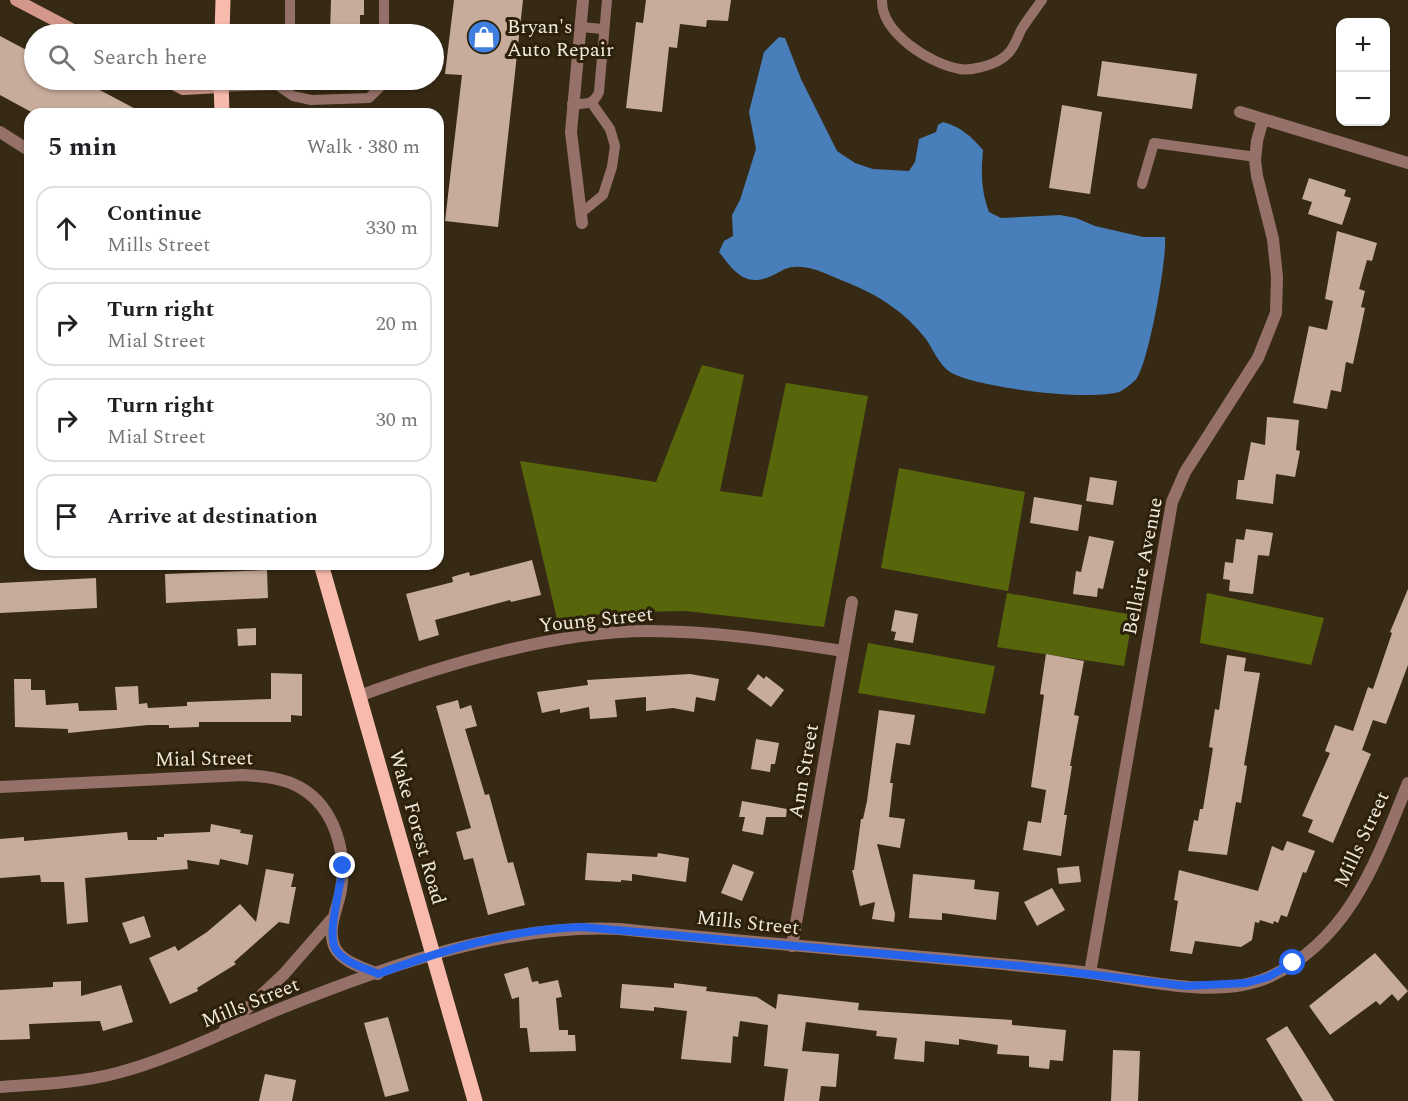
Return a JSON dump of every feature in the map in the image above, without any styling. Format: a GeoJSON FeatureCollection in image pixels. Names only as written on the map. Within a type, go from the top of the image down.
{"type":"FeatureCollection","features":[{"type":"Feature","properties":{"kind":"main road"},"geometry":{"type":"LineString","coordinates":[[222,24],[223,0]]}},
{"type":"Feature","properties":{"kind":"main road"},"geometry":{"type":"LineString","coordinates":[[221,90],[222,108]]}},
{"type":"Feature","properties":{"kind":"main road","name":"Wake Forest Road"},"geometry":{"type":"LineString","coordinates":[[323,570],[475,1101]]}},
{"type":"Feature","properties":{"kind":"street"},"geometry":{"type":"LineString","coordinates":[[16,0],[62,24]]}},
{"type":"Feature","properties":{"kind":"street"},"geometry":{"type":"LineString","coordinates":[[582,218],[574,172],[572,104],[583,0]]}},
{"type":"Feature","properties":{"kind":"street"},"geometry":{"type":"LineString","coordinates":[[1240,112],[1408,163]]}},
{"type":"Feature","properties":{"kind":"street","name":"Bellaire Avenue"},"geometry":{"type":"LineString","coordinates":[[1090,973],[1172,502],[1185,472],[1258,358],[1276,313],[1277,277],[1273,239],[1257,176],[1257,141],[1263,119]]}},
{"type":"Feature","properties":{"kind":"street"},"geometry":{"type":"LineString","coordinates":[[0,132],[24,147]]}},
{"type":"Feature","properties":{"kind":"street","name":"Ann Street"},"geometry":{"type":"LineString","coordinates":[[792,946],[852,602]]}},
{"type":"Feature","properties":{"kind":"street","name":"Young Street"},"geometry":{"type":"LineString","coordinates":[[359,696],[515,649],[613,633],[657,631],[717,635],[843,651]]}},
{"type":"Feature","properties":{"kind":"street","name":"Mial Street"},"geometry":{"type":"LineString","coordinates":[[0,787],[243,775],[283,780],[302,788],[317,801],[336,830],[343,866],[331,933],[336,950],[351,962],[378,974]]}},
{"type":"Feature","properties":{"kind":"street","name":"Mills Street"},"geometry":{"type":"LineString","coordinates":[[0,1087],[74,1081],[115,1074],[218,1035],[283,1007],[458,948],[525,932],[582,927],[1090,973],[1186,986],[1218,987],[1268,977],[1293,963],[1333,929],[1360,893],[1408,783]]}},
{"type":"Feature","properties":{"kind":"street","name":"Mial Street"},"geometry":{"type":"LineString","coordinates":[[218,1035],[284,974],[334,915]]}},
{"type":"Feature","properties":{"kind":"lane"},"geometry":{"type":"LineString","coordinates":[[290,0],[290,24]]}},
{"type":"Feature","properties":{"kind":"lane"},"geometry":{"type":"LineString","coordinates":[[384,0],[384,24]]}},
{"type":"Feature","properties":{"kind":"lane"},"geometry":{"type":"LineString","coordinates":[[572,104],[596,100],[599,92],[607,0]]}},
{"type":"Feature","properties":{"kind":"lane"},"geometry":{"type":"LineString","coordinates":[[882,0],[883,14],[899,38],[930,58],[962,70],[995,62],[1013,51],[1021,30],[1042,0]]}},
{"type":"Feature","properties":{"kind":"lane"},"geometry":{"type":"LineString","coordinates":[[580,27],[603,29]]}},
{"type":"Feature","properties":{"kind":"lane"},"geometry":{"type":"LineString","coordinates":[[286,90],[293,96],[311,100],[369,98],[377,90]]}},
{"type":"Feature","properties":{"kind":"lane"},"geometry":{"type":"LineString","coordinates":[[582,218],[603,195],[612,167],[615,146],[610,129],[591,102]]}},
{"type":"Feature","properties":{"kind":"lane"},"geometry":{"type":"LineString","coordinates":[[1142,184],[1154,143],[1256,156]]}},
{"type":"Feature","properties":{"kind":"green space"},"geometry":{"type":"Polygon","coordinates":[[[702,365],[744,375],[720,491],[762,497],[786,383],[868,396],[824,627],[686,611],[625,612],[557,619],[520,461],[656,482],[702,365]]]}},
{"type":"Feature","properties":{"kind":"green space"},"geometry":{"type":"Polygon","coordinates":[[[899,468],[1025,492],[1008,591],[881,568],[899,468]]]}},
{"type":"Feature","properties":{"kind":"green space"},"geometry":{"type":"Polygon","coordinates":[[[1007,593],[1133,615],[1124,666],[997,647],[1007,593]]]}},
{"type":"Feature","properties":{"kind":"green space"},"geometry":{"type":"Polygon","coordinates":[[[1207,593],[1324,618],[1311,665],[1200,643],[1207,593]]]}},
{"type":"Feature","properties":{"kind":"green space"},"geometry":{"type":"Polygon","coordinates":[[[868,643],[995,666],[985,714],[858,693],[868,643]]]}},
{"type":"Feature","properties":{"kind":"water"},"geometry":{"type":"Polygon","coordinates":[[[779,37],[785,38],[801,79],[837,151],[855,163],[873,169],[909,171],[915,162],[919,139],[936,132],[938,125],[943,122],[965,133],[983,150],[982,181],[989,212],[1001,218],[1060,215],[1143,237],[1165,237],[1156,309],[1147,352],[1136,380],[1119,392],[1084,395],[1007,388],[963,378],[946,369],[926,339],[909,320],[880,298],[858,287],[800,267],[784,269],[760,280],[746,278],[734,270],[719,252],[724,241],[733,236],[732,215],[740,200],[756,149],[749,112],[764,52],[779,37]]]}},
{"type":"Feature","properties":{"kind":"building"},"geometry":{"type":"Polygon","coordinates":[[[331,0],[364,0],[364,15],[360,15],[360,24],[330,24],[331,0]]]}},
{"type":"Feature","properties":{"kind":"building"},"geometry":{"type":"Polygon","coordinates":[[[454,0],[523,0],[498,227],[445,221],[462,75],[445,74],[454,0]]]}},
{"type":"Feature","properties":{"kind":"building"},"geometry":{"type":"Polygon","coordinates":[[[646,0],[731,0],[728,21],[707,20],[706,27],[680,24],[677,48],[669,47],[662,112],[626,108],[636,22],[643,23],[646,0]]]}},
{"type":"Feature","properties":{"kind":"building"},"geometry":{"type":"Polygon","coordinates":[[[0,36],[24,49],[24,90],[100,90],[134,108],[24,108],[0,95],[0,36]]]}},
{"type":"Feature","properties":{"kind":"building"},"geometry":{"type":"Polygon","coordinates":[[[1102,61],[1197,74],[1192,109],[1097,96],[1102,61]]]}},
{"type":"Feature","properties":{"kind":"building"},"geometry":{"type":"Polygon","coordinates":[[[1062,105],[1102,112],[1090,194],[1049,188],[1062,105]]]}},
{"type":"Feature","properties":{"kind":"building"},"geometry":{"type":"Polygon","coordinates":[[[1309,178],[1346,190],[1344,196],[1351,198],[1342,225],[1308,214],[1312,202],[1302,199],[1309,178]]]}},
{"type":"Feature","properties":{"kind":"building"},"geometry":{"type":"Polygon","coordinates":[[[1337,231],[1377,243],[1372,261],[1367,260],[1359,289],[1365,291],[1361,307],[1365,308],[1353,364],[1346,362],[1341,392],[1331,390],[1327,409],[1293,403],[1309,326],[1327,330],[1333,301],[1325,299],[1337,231]]]}},
{"type":"Feature","properties":{"kind":"building"},"geometry":{"type":"Polygon","coordinates":[[[1267,417],[1299,420],[1296,450],[1300,451],[1295,477],[1276,474],[1273,504],[1236,499],[1238,480],[1244,480],[1251,442],[1265,445],[1267,417]]]}},
{"type":"Feature","properties":{"kind":"building"},"geometry":{"type":"Polygon","coordinates":[[[1090,477],[1117,481],[1113,505],[1086,501],[1090,477]]]}},
{"type":"Feature","properties":{"kind":"building"},"geometry":{"type":"Polygon","coordinates":[[[1034,497],[1082,505],[1078,531],[1030,523],[1034,497]]]}},
{"type":"Feature","properties":{"kind":"building"},"geometry":{"type":"Polygon","coordinates":[[[1246,529],[1273,533],[1269,556],[1258,555],[1253,594],[1229,591],[1230,580],[1223,579],[1225,562],[1233,563],[1236,539],[1244,540],[1246,529]]]}},
{"type":"Feature","properties":{"kind":"building"},"geometry":{"type":"Polygon","coordinates":[[[1089,536],[1114,541],[1103,589],[1098,588],[1097,597],[1073,594],[1076,571],[1081,572],[1089,536]]]}},
{"type":"Feature","properties":{"kind":"building"},"geometry":{"type":"Polygon","coordinates":[[[532,560],[541,595],[511,602],[510,600],[435,620],[439,635],[419,641],[406,594],[453,582],[452,577],[469,572],[470,576],[532,560]]]}},
{"type":"Feature","properties":{"kind":"building"},"geometry":{"type":"Polygon","coordinates":[[[267,570],[268,598],[166,603],[165,574],[267,570]]]}},
{"type":"Feature","properties":{"kind":"building"},"geometry":{"type":"Polygon","coordinates":[[[96,578],[97,608],[0,613],[0,583],[96,578]]]}},
{"type":"Feature","properties":{"kind":"building"},"geometry":{"type":"Polygon","coordinates":[[[1408,589],[1408,665],[1386,724],[1373,720],[1362,750],[1371,754],[1333,843],[1308,832],[1313,820],[1302,816],[1330,753],[1325,751],[1335,725],[1353,731],[1368,687],[1373,689],[1392,633],[1390,632],[1408,589]]]}},
{"type":"Feature","properties":{"kind":"building"},"geometry":{"type":"Polygon","coordinates":[[[895,610],[918,614],[913,643],[894,640],[896,632],[891,631],[895,610]]]}},
{"type":"Feature","properties":{"kind":"building"},"geometry":{"type":"Polygon","coordinates":[[[256,628],[256,645],[238,646],[237,629],[256,628]]]}},
{"type":"Feature","properties":{"kind":"building"},"geometry":{"type":"Polygon","coordinates":[[[1046,654],[1084,661],[1074,715],[1079,716],[1070,766],[1072,766],[1064,815],[1067,815],[1061,856],[1023,850],[1028,821],[1041,823],[1046,790],[1031,787],[1044,695],[1040,694],[1046,654]]]}},
{"type":"Feature","properties":{"kind":"building"},"geometry":{"type":"Polygon","coordinates":[[[1227,655],[1246,658],[1244,671],[1260,673],[1244,765],[1247,766],[1241,803],[1236,802],[1227,855],[1188,851],[1194,820],[1198,821],[1200,809],[1203,809],[1213,748],[1209,747],[1215,709],[1219,710],[1227,655]]]}},
{"type":"Feature","properties":{"kind":"building"},"geometry":{"type":"Polygon","coordinates":[[[271,673],[302,674],[302,716],[291,715],[291,722],[199,722],[199,727],[169,728],[169,725],[148,725],[68,733],[68,729],[15,727],[14,679],[31,679],[31,690],[45,690],[46,705],[78,703],[79,711],[117,710],[115,687],[138,686],[139,704],[147,703],[148,708],[187,706],[187,702],[271,699],[271,673]]]}},
{"type":"Feature","properties":{"kind":"building"},"geometry":{"type":"Polygon","coordinates":[[[690,674],[719,679],[715,701],[696,697],[694,712],[673,708],[646,711],[646,697],[615,700],[617,717],[590,719],[589,707],[560,713],[560,709],[542,713],[537,692],[588,685],[587,680],[690,674]]]}},
{"type":"Feature","properties":{"kind":"building"},"geometry":{"type":"Polygon","coordinates":[[[758,674],[764,679],[766,676],[784,690],[771,707],[747,689],[758,674]]]}},
{"type":"Feature","properties":{"kind":"building"},"geometry":{"type":"Polygon","coordinates":[[[458,700],[460,709],[471,705],[477,726],[465,729],[485,795],[489,794],[508,863],[513,862],[525,905],[488,915],[473,858],[464,860],[456,832],[471,828],[436,706],[458,700]]]}},
{"type":"Feature","properties":{"kind":"building"},"geometry":{"type":"Polygon","coordinates":[[[879,710],[915,715],[910,745],[896,743],[890,783],[893,783],[889,817],[905,819],[900,848],[877,844],[895,914],[894,922],[872,919],[875,902],[860,906],[852,870],[854,870],[861,819],[863,819],[867,801],[879,710]]]}},
{"type":"Feature","properties":{"kind":"building"},"geometry":{"type":"Polygon","coordinates":[[[756,739],[779,743],[775,764],[771,764],[770,772],[751,769],[756,739]]]}},
{"type":"Feature","properties":{"kind":"building"},"geometry":{"type":"Polygon","coordinates":[[[742,801],[787,809],[786,817],[766,817],[763,835],[742,831],[745,817],[739,817],[742,801]]]}},
{"type":"Feature","properties":{"kind":"building"},"geometry":{"type":"Polygon","coordinates":[[[211,824],[253,835],[248,865],[220,859],[219,865],[187,860],[188,869],[85,878],[88,922],[67,924],[64,882],[41,882],[40,875],[0,878],[0,839],[24,837],[24,841],[127,832],[128,840],[157,840],[157,837],[164,837],[164,834],[210,832],[211,824]]]}},
{"type":"Feature","properties":{"kind":"building"},"geometry":{"type":"Polygon","coordinates":[[[1287,841],[1315,851],[1306,873],[1303,872],[1287,917],[1281,915],[1278,923],[1274,921],[1273,924],[1260,920],[1259,923],[1255,922],[1252,940],[1241,947],[1195,941],[1192,954],[1170,951],[1178,901],[1174,900],[1179,870],[1258,891],[1272,846],[1283,851],[1287,841]]]}},
{"type":"Feature","properties":{"kind":"building"},"geometry":{"type":"Polygon","coordinates":[[[587,853],[657,857],[658,853],[689,858],[686,882],[632,874],[632,881],[585,880],[587,853]]]}},
{"type":"Feature","properties":{"kind":"building"},"geometry":{"type":"Polygon","coordinates":[[[733,864],[754,872],[742,901],[721,893],[733,864]]]}},
{"type":"Feature","properties":{"kind":"building"},"geometry":{"type":"Polygon","coordinates":[[[1079,866],[1081,882],[1059,884],[1057,868],[1079,866]]]}},
{"type":"Feature","properties":{"kind":"building"},"geometry":{"type":"Polygon","coordinates":[[[266,869],[294,874],[291,887],[296,887],[289,924],[279,922],[234,962],[236,964],[197,988],[198,991],[170,1004],[149,958],[175,946],[178,951],[207,932],[240,904],[256,922],[266,869]]]}},
{"type":"Feature","properties":{"kind":"building"},"geometry":{"type":"Polygon","coordinates":[[[913,874],[975,880],[974,889],[999,892],[996,920],[942,913],[942,920],[909,918],[913,874]]]}},
{"type":"Feature","properties":{"kind":"building"},"geometry":{"type":"Polygon","coordinates":[[[1052,888],[1065,910],[1037,926],[1024,902],[1052,888]]]}},
{"type":"Feature","properties":{"kind":"building"},"geometry":{"type":"Polygon","coordinates":[[[144,916],[151,937],[130,944],[122,923],[144,916]]]}},
{"type":"Feature","properties":{"kind":"building"},"geometry":{"type":"Polygon","coordinates":[[[1375,953],[1408,991],[1398,1001],[1392,994],[1380,1005],[1376,1001],[1330,1035],[1309,1006],[1375,953]]]}},
{"type":"Feature","properties":{"kind":"building"},"geometry":{"type":"Polygon","coordinates":[[[528,967],[532,982],[538,981],[539,984],[558,980],[562,997],[556,998],[559,1030],[568,1030],[568,1035],[575,1035],[576,1051],[530,1052],[527,1028],[520,1028],[519,997],[512,999],[504,974],[528,967]]]}},
{"type":"Feature","properties":{"kind":"building"},"geometry":{"type":"Polygon","coordinates":[[[81,981],[81,996],[121,985],[133,1022],[103,1031],[100,1021],[29,1024],[30,1039],[0,1040],[0,990],[53,987],[53,982],[81,981]]]}},
{"type":"Feature","properties":{"kind":"building"},"geometry":{"type":"Polygon","coordinates":[[[674,983],[707,987],[706,991],[757,997],[776,1009],[778,994],[859,1003],[858,1010],[1012,1020],[1012,1025],[1066,1030],[1063,1061],[1050,1060],[1049,1069],[1029,1067],[1029,1056],[997,1054],[998,1045],[959,1039],[959,1045],[925,1041],[924,1062],[894,1059],[897,1038],[876,1036],[877,1031],[806,1022],[802,1051],[839,1054],[836,1087],[821,1086],[819,1101],[784,1101],[788,1069],[764,1066],[768,1025],[740,1021],[738,1037],[733,1036],[731,1063],[681,1059],[687,1011],[654,1007],[654,1011],[620,1008],[622,984],[674,988],[674,983]]]}},
{"type":"Feature","properties":{"kind":"building"},"geometry":{"type":"Polygon","coordinates":[[[388,1017],[409,1091],[385,1097],[364,1023],[388,1017]]]}},
{"type":"Feature","properties":{"kind":"building"},"geometry":{"type":"Polygon","coordinates":[[[1287,1026],[1334,1101],[1303,1101],[1266,1039],[1287,1026]]]}},
{"type":"Feature","properties":{"kind":"building"},"geometry":{"type":"Polygon","coordinates":[[[1113,1050],[1140,1051],[1138,1101],[1111,1101],[1113,1050]]]}},
{"type":"Feature","properties":{"kind":"building"},"geometry":{"type":"Polygon","coordinates":[[[265,1074],[296,1080],[292,1101],[259,1101],[265,1074]]]}},
{"type":"Feature","properties":{"kind":"place","name":"Bryan's Auto Repair"},"geometry":{"type":"Point","coordinates":[484,37]}},
{"type":"Feature","properties":{"kind":"route"},"geometry":{"type":"LineString","coordinates":[[343,866],[338,905],[332,923],[333,942],[336,950],[343,957],[378,974],[464,946],[525,932],[582,927],[1021,966],[1186,986],[1218,987],[1246,983],[1268,977],[1293,963]]}}]}
